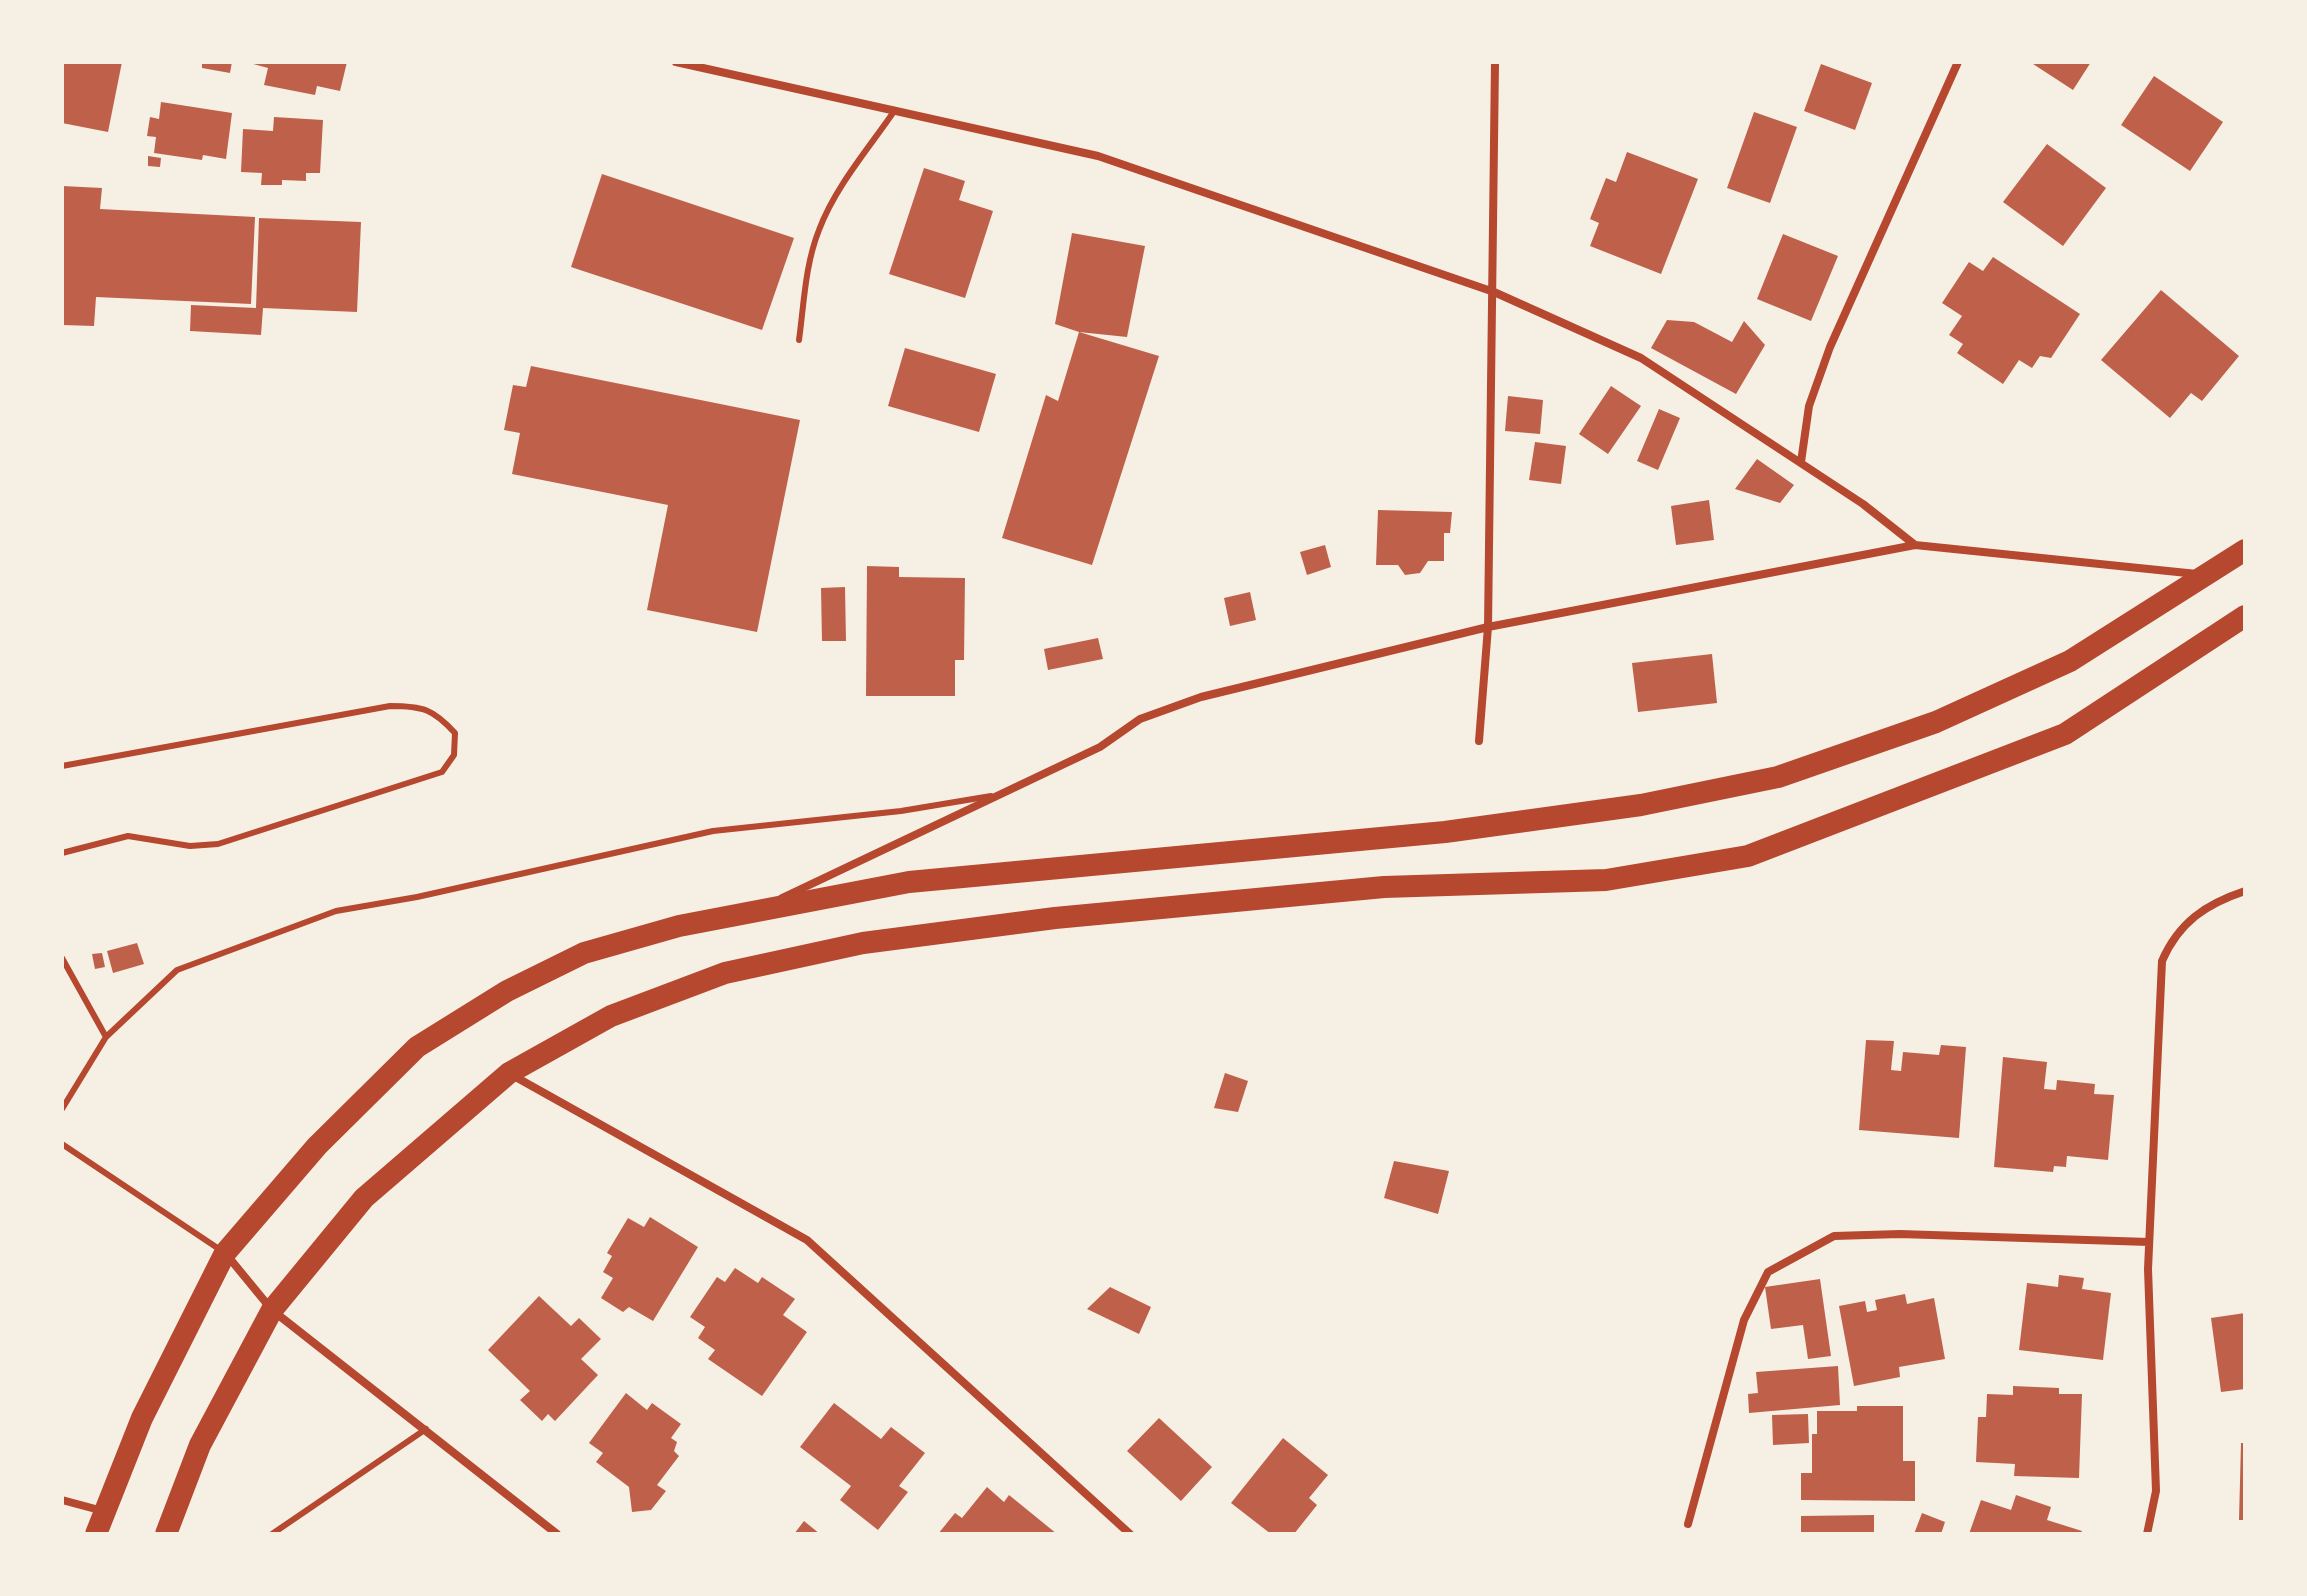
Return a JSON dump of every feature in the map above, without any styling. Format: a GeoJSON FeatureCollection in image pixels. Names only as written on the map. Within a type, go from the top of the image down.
{"type":"FeatureCollection","features":[{"type":"Feature","properties":{"kind":"highway"},"geometry":{"type":"LineString","coordinates":[[96,1534],[142,1418],[225,1253],[317,1146],[417,1047],[507,991],[584,953],[679,926],[909,882],[1445,832],[1641,805],[1778,777],[1936,722],[2070,661],[2245,550]]}},
{"type":"Feature","properties":{"kind":"highway"},"geometry":{"type":"LineString","coordinates":[[166,1534],[200,1445],[272,1310],[364,1198],[509,1073],[611,1016],[725,973],[863,943],[1055,918],[1384,887],[1606,880],[1748,856],[2065,734],[2245,616]]}},
{"type":"Feature","properties":{"kind":"street"},"geometry":{"type":"LineString","coordinates":[[676,62],[1098,156],[1494,292],[1641,358],[1863,504],[1915,545]]}},
{"type":"Feature","properties":{"kind":"street"},"geometry":{"type":"LineString","coordinates":[[1479,741],[1488,627],[1495,62]]}},
{"type":"Feature","properties":{"kind":"street"},"geometry":{"type":"LineString","coordinates":[[1801,462],[1809,406],[1830,347],[1958,62]]}},
{"type":"Feature","properties":{"kind":"street"},"geometry":{"type":"LineString","coordinates":[[759,909],[1100,747],[1140,719],[1201,697],[1488,627],[1915,545],[2210,575]]}},
{"type":"Feature","properties":{"kind":"street"},"geometry":{"type":"LineString","coordinates":[[2147,1534],[2156,1491],[2149,1242],[2162,961],[2170,942],[2186,921],[2217,901],[2245,891]]}},
{"type":"Feature","properties":{"kind":"street"},"geometry":{"type":"LineString","coordinates":[[509,1073],[807,1240],[1130,1534]]}},
{"type":"Feature","properties":{"kind":"street"},"geometry":{"type":"LineString","coordinates":[[1688,1524],[1744,1320],[1768,1272],[1834,1236],[1900,1234],[2149,1242]]}},
{"type":"Feature","properties":{"kind":"street"},"geometry":{"type":"LineString","coordinates":[[225,1253],[272,1310],[557,1534]]}},
{"type":"Feature","properties":{"kind":"street"},"geometry":{"type":"LineString","coordinates":[[62,1500],[103,1511]]}},
{"type":"Feature","properties":{"kind":"lane"},"geometry":{"type":"LineString","coordinates":[[799,340],[807,274],[819,230],[839,192],[895,110]]}},
{"type":"Feature","properties":{"kind":"lane"},"geometry":{"type":"LineString","coordinates":[[62,766],[390,706],[412,706],[437,713],[455,733],[454,755],[442,772],[218,844],[190,846],[128,836],[62,853]]}},
{"type":"Feature","properties":{"kind":"lane"},"geometry":{"type":"LineString","coordinates":[[62,1109],[106,1037],[177,970],[336,911],[417,897],[713,831],[901,811],[995,796]]}},
{"type":"Feature","properties":{"kind":"lane"},"geometry":{"type":"LineString","coordinates":[[62,958],[106,1037]]}},
{"type":"Feature","properties":{"kind":"lane"},"geometry":{"type":"LineString","coordinates":[[62,1144],[225,1253]]}},
{"type":"Feature","properties":{"kind":"lane"},"geometry":{"type":"LineString","coordinates":[[272,1534],[426,1429]]}},
{"type":"Feature","properties":{"kind":"building"},"geometry":{"type":"Polygon","coordinates":[[[62,62],[122,62],[108,132],[62,123],[62,62]]]}},
{"type":"Feature","properties":{"kind":"building"},"geometry":{"type":"Polygon","coordinates":[[[202,62],[232,62],[230,73],[202,68],[202,62]]]}},
{"type":"Feature","properties":{"kind":"building"},"geometry":{"type":"Polygon","coordinates":[[[246,62],[347,62],[340,91],[317,86],[315,95],[264,85],[268,68],[246,62]]]}},
{"type":"Feature","properties":{"kind":"building"},"geometry":{"type":"Polygon","coordinates":[[[2030,62],[2091,62],[2073,90],[2030,62]]]}},
{"type":"Feature","properties":{"kind":"building"},"geometry":{"type":"Polygon","coordinates":[[[1821,64],[1872,83],[1855,130],[1804,111],[1821,64]]]}},
{"type":"Feature","properties":{"kind":"building"},"geometry":{"type":"Polygon","coordinates":[[[2154,76],[2223,122],[2190,171],[2121,125],[2154,76]]]}},
{"type":"Feature","properties":{"kind":"building"},"geometry":{"type":"Polygon","coordinates":[[[161,102],[232,113],[226,159],[203,155],[202,160],[154,153],[156,137],[147,136],[150,117],[159,119],[161,102]]]}},
{"type":"Feature","properties":{"kind":"building"},"geometry":{"type":"Polygon","coordinates":[[[1754,112],[1797,127],[1770,203],[1727,188],[1754,112]]]}},
{"type":"Feature","properties":{"kind":"building"},"geometry":{"type":"Polygon","coordinates":[[[274,117],[323,120],[320,173],[306,173],[306,181],[282,180],[282,185],[261,185],[262,173],[241,172],[243,129],[273,131],[274,117]]]}},
{"type":"Feature","properties":{"kind":"building"},"geometry":{"type":"Polygon","coordinates":[[[2047,144],[2106,188],[2063,246],[2003,202],[2047,144]]]}},
{"type":"Feature","properties":{"kind":"building"},"geometry":{"type":"Polygon","coordinates":[[[1627,152],[1698,179],[1661,274],[1590,246],[1599,223],[1590,219],[1606,178],[1616,182],[1627,152]]]}},
{"type":"Feature","properties":{"kind":"building"},"geometry":{"type":"Polygon","coordinates":[[[148,156],[161,158],[160,167],[148,166],[148,156]]]}},
{"type":"Feature","properties":{"kind":"building"},"geometry":{"type":"Polygon","coordinates":[[[924,168],[965,181],[959,200],[993,211],[965,298],[889,274],[924,168]]]}},
{"type":"Feature","properties":{"kind":"building"},"geometry":{"type":"Polygon","coordinates":[[[602,174],[794,238],[762,330],[571,267],[602,174]]]}},
{"type":"Feature","properties":{"kind":"building"},"geometry":{"type":"Polygon","coordinates":[[[62,186],[102,188],[100,209],[255,217],[251,304],[96,297],[94,326],[62,325],[62,186]]]}},
{"type":"Feature","properties":{"kind":"building"},"geometry":{"type":"Polygon","coordinates":[[[259,218],[361,222],[357,312],[263,308],[261,335],[190,331],[191,305],[256,308],[259,218]]]}},
{"type":"Feature","properties":{"kind":"building"},"geometry":{"type":"Polygon","coordinates":[[[1072,233],[1145,246],[1127,337],[1079,332],[1055,324],[1072,233]]]}},
{"type":"Feature","properties":{"kind":"building"},"geometry":{"type":"Polygon","coordinates":[[[1783,234],[1838,256],[1811,321],[1757,299],[1783,234]]]}},
{"type":"Feature","properties":{"kind":"building"},"geometry":{"type":"Polygon","coordinates":[[[1993,257],[2080,314],[2051,358],[2040,356],[2032,368],[2019,360],[2003,384],[1957,353],[1963,344],[1949,335],[1962,316],[1942,303],[1969,262],[1983,271],[1993,257]]]}},
{"type":"Feature","properties":{"kind":"building"},"geometry":{"type":"Polygon","coordinates":[[[2161,290],[2239,356],[2202,401],[2191,393],[2170,418],[2101,360],[2161,290]]]}},
{"type":"Feature","properties":{"kind":"building"},"geometry":{"type":"Polygon","coordinates":[[[1667,320],[1694,322],[1732,342],[1744,321],[1765,345],[1736,394],[1651,348],[1667,320]]]}},
{"type":"Feature","properties":{"kind":"building"},"geometry":{"type":"Polygon","coordinates":[[[1079,332],[1159,356],[1092,565],[1002,538],[1046,395],[1058,401],[1079,332]]]}},
{"type":"Feature","properties":{"kind":"building"},"geometry":{"type":"Polygon","coordinates":[[[905,348],[996,374],[979,432],[888,406],[905,348]]]}},
{"type":"Feature","properties":{"kind":"building"},"geometry":{"type":"Polygon","coordinates":[[[531,366],[800,420],[757,632],[647,610],[668,505],[512,474],[520,433],[504,430],[513,385],[526,387],[531,366]]]}},
{"type":"Feature","properties":{"kind":"building"},"geometry":{"type":"Polygon","coordinates":[[[1611,386],[1641,406],[1608,454],[1579,434],[1611,386]]]}},
{"type":"Feature","properties":{"kind":"building"},"geometry":{"type":"Polygon","coordinates":[[[1508,396],[1543,400],[1540,434],[1505,431],[1508,396]]]}},
{"type":"Feature","properties":{"kind":"building"},"geometry":{"type":"Polygon","coordinates":[[[1659,409],[1680,418],[1658,470],[1637,461],[1659,409]]]}},
{"type":"Feature","properties":{"kind":"building"},"geometry":{"type":"Polygon","coordinates":[[[1535,442],[1566,446],[1561,484],[1529,480],[1535,442]]]}},
{"type":"Feature","properties":{"kind":"building"},"geometry":{"type":"Polygon","coordinates":[[[1757,459],[1794,485],[1780,503],[1735,489],[1757,459]]]}},
{"type":"Feature","properties":{"kind":"building"},"geometry":{"type":"Polygon","coordinates":[[[1709,500],[1714,540],[1676,545],[1671,506],[1709,500]]]}},
{"type":"Feature","properties":{"kind":"building"},"geometry":{"type":"Polygon","coordinates":[[[1378,510],[1452,512],[1450,533],[1444,533],[1444,561],[1428,561],[1420,573],[1405,575],[1398,565],[1376,565],[1378,510]]]}},
{"type":"Feature","properties":{"kind":"building"},"geometry":{"type":"Polygon","coordinates":[[[1325,545],[1331,567],[1307,575],[1300,552],[1325,545]]]}},
{"type":"Feature","properties":{"kind":"building"},"geometry":{"type":"Polygon","coordinates":[[[867,566],[899,567],[899,577],[965,578],[964,660],[955,660],[955,696],[866,696],[867,566]]]}},
{"type":"Feature","properties":{"kind":"building"},"geometry":{"type":"Polygon","coordinates":[[[845,587],[846,641],[822,641],[821,588],[845,587]]]}},
{"type":"Feature","properties":{"kind":"building"},"geometry":{"type":"Polygon","coordinates":[[[1250,592],[1256,620],[1230,626],[1224,598],[1250,592]]]}},
{"type":"Feature","properties":{"kind":"building"},"geometry":{"type":"Polygon","coordinates":[[[1098,638],[1103,659],[1048,670],[1044,649],[1098,638]]]}},
{"type":"Feature","properties":{"kind":"building"},"geometry":{"type":"Polygon","coordinates":[[[1712,654],[1717,703],[1638,712],[1632,663],[1712,654]]]}},
{"type":"Feature","properties":{"kind":"building"},"geometry":{"type":"Polygon","coordinates":[[[137,943],[144,964],[113,973],[107,951],[137,943]]]}},
{"type":"Feature","properties":{"kind":"building"},"geometry":{"type":"Polygon","coordinates":[[[102,953],[105,967],[95,969],[92,954],[102,953]]]}},
{"type":"Feature","properties":{"kind":"building"},"geometry":{"type":"Polygon","coordinates":[[[1866,1040],[1894,1041],[1891,1070],[1901,1071],[1903,1052],[1939,1055],[1941,1045],[1966,1047],[1959,1138],[1859,1130],[1866,1040]]]}},
{"type":"Feature","properties":{"kind":"building"},"geometry":{"type":"Polygon","coordinates":[[[2003,1057],[2047,1062],[2044,1089],[2056,1090],[2057,1080],[2095,1084],[2094,1094],[2114,1095],[2108,1160],[2067,1156],[2066,1167],[2054,1166],[2053,1172],[1994,1167],[2003,1057]]]}},
{"type":"Feature","properties":{"kind":"building"},"geometry":{"type":"Polygon","coordinates":[[[1225,1073],[1248,1081],[1238,1112],[1214,1108],[1225,1073]]]}},
{"type":"Feature","properties":{"kind":"building"},"geometry":{"type":"Polygon","coordinates":[[[1394,1161],[1449,1171],[1438,1214],[1384,1198],[1394,1161]]]}},
{"type":"Feature","properties":{"kind":"building"},"geometry":{"type":"Polygon","coordinates":[[[650,1217],[698,1247],[653,1321],[629,1307],[623,1312],[601,1298],[613,1278],[603,1272],[612,1256],[607,1253],[628,1218],[644,1227],[650,1217]]]}},
{"type":"Feature","properties":{"kind":"building"},"geometry":{"type":"Polygon","coordinates":[[[735,1268],[758,1283],[762,1277],[795,1299],[783,1315],[807,1332],[762,1396],[708,1359],[715,1350],[698,1338],[705,1327],[690,1317],[717,1277],[725,1282],[735,1268]]]}},
{"type":"Feature","properties":{"kind":"building"},"geometry":{"type":"Polygon","coordinates":[[[2059,1275],[2084,1278],[2082,1289],[2111,1293],[2103,1360],[2019,1350],[2027,1283],[2058,1287],[2059,1275]]]}},
{"type":"Feature","properties":{"kind":"building"},"geometry":{"type":"Polygon","coordinates":[[[1820,1279],[1831,1356],[1808,1359],[1803,1325],[1771,1329],[1765,1287],[1820,1279]]]}},
{"type":"Feature","properties":{"kind":"building"},"geometry":{"type":"Polygon","coordinates":[[[1110,1287],[1151,1307],[1139,1334],[1087,1309],[1110,1287]]]}},
{"type":"Feature","properties":{"kind":"building"},"geometry":{"type":"Polygon","coordinates":[[[1905,1294],[1907,1304],[1934,1298],[1945,1359],[1899,1367],[1900,1377],[1854,1386],[1839,1306],[1865,1301],[1867,1312],[1877,1310],[1875,1300],[1905,1294]]]}},
{"type":"Feature","properties":{"kind":"building"},"geometry":{"type":"Polygon","coordinates":[[[539,1296],[571,1326],[579,1318],[601,1339],[581,1359],[598,1375],[555,1421],[548,1414],[542,1421],[520,1400],[530,1391],[488,1350],[539,1296]]]}},
{"type":"Feature","properties":{"kind":"building"},"geometry":{"type":"Polygon","coordinates":[[[2245,1313],[2245,1389],[2221,1392],[2211,1318],[2245,1313]]]}},
{"type":"Feature","properties":{"kind":"building"},"geometry":{"type":"Polygon","coordinates":[[[1838,1366],[1840,1405],[1749,1413],[1748,1394],[1758,1393],[1756,1372],[1838,1366]]]}},
{"type":"Feature","properties":{"kind":"building"},"geometry":{"type":"Polygon","coordinates":[[[2013,1386],[2059,1388],[2059,1394],[2082,1394],[2079,1478],[2014,1476],[2015,1464],[1976,1462],[1978,1417],[1986,1417],[1987,1394],[2013,1395],[2013,1386]]]}},
{"type":"Feature","properties":{"kind":"building"},"geometry":{"type":"Polygon","coordinates":[[[626,1393],[647,1410],[652,1403],[681,1424],[671,1438],[677,1442],[674,1451],[679,1456],[657,1485],[666,1491],[651,1510],[632,1512],[629,1487],[596,1462],[603,1453],[589,1443],[626,1393]]]}},
{"type":"Feature","properties":{"kind":"building"},"geometry":{"type":"Polygon","coordinates":[[[834,1403],[881,1439],[891,1427],[925,1453],[899,1486],[908,1492],[878,1530],[840,1500],[851,1486],[800,1447],[834,1403]]]}},
{"type":"Feature","properties":{"kind":"building"},"geometry":{"type":"Polygon","coordinates":[[[1857,1406],[1903,1406],[1903,1461],[1915,1461],[1915,1501],[1801,1500],[1801,1473],[1812,1473],[1812,1434],[1817,1434],[1817,1411],[1857,1411],[1857,1406]]]}},
{"type":"Feature","properties":{"kind":"building"},"geometry":{"type":"Polygon","coordinates":[[[1808,1414],[1809,1443],[1773,1445],[1772,1415],[1808,1414]]]}},
{"type":"Feature","properties":{"kind":"building"},"geometry":{"type":"Polygon","coordinates":[[[1159,1418],[1212,1467],[1181,1501],[1127,1451],[1159,1418]]]}},
{"type":"Feature","properties":{"kind":"building"},"geometry":{"type":"Polygon","coordinates":[[[1283,1438],[1328,1475],[1309,1498],[1317,1505],[1294,1534],[1271,1534],[1231,1503],[1283,1438]]]}},
{"type":"Feature","properties":{"kind":"building"},"geometry":{"type":"Polygon","coordinates":[[[2241,1443],[2245,1443],[2245,1520],[2239,1520],[2241,1443]]]}},
{"type":"Feature","properties":{"kind":"building"},"geometry":{"type":"Polygon","coordinates":[[[987,1487],[1004,1502],[1009,1495],[1057,1534],[938,1534],[955,1513],[962,1518],[987,1487]]]}},
{"type":"Feature","properties":{"kind":"building"},"geometry":{"type":"Polygon","coordinates":[[[2016,1495],[2051,1507],[2047,1520],[2082,1531],[2081,1534],[1969,1534],[1981,1500],[2011,1510],[2016,1495]]]}},
{"type":"Feature","properties":{"kind":"building"},"geometry":{"type":"Polygon","coordinates":[[[1922,1513],[1945,1522],[1941,1534],[1914,1534],[1922,1513]]]}},
{"type":"Feature","properties":{"kind":"building"},"geometry":{"type":"Polygon","coordinates":[[[1874,1515],[1874,1534],[1801,1534],[1801,1516],[1874,1515]]]}},
{"type":"Feature","properties":{"kind":"building"},"geometry":{"type":"Polygon","coordinates":[[[804,1521],[820,1534],[794,1534],[804,1521]]]}}]}
